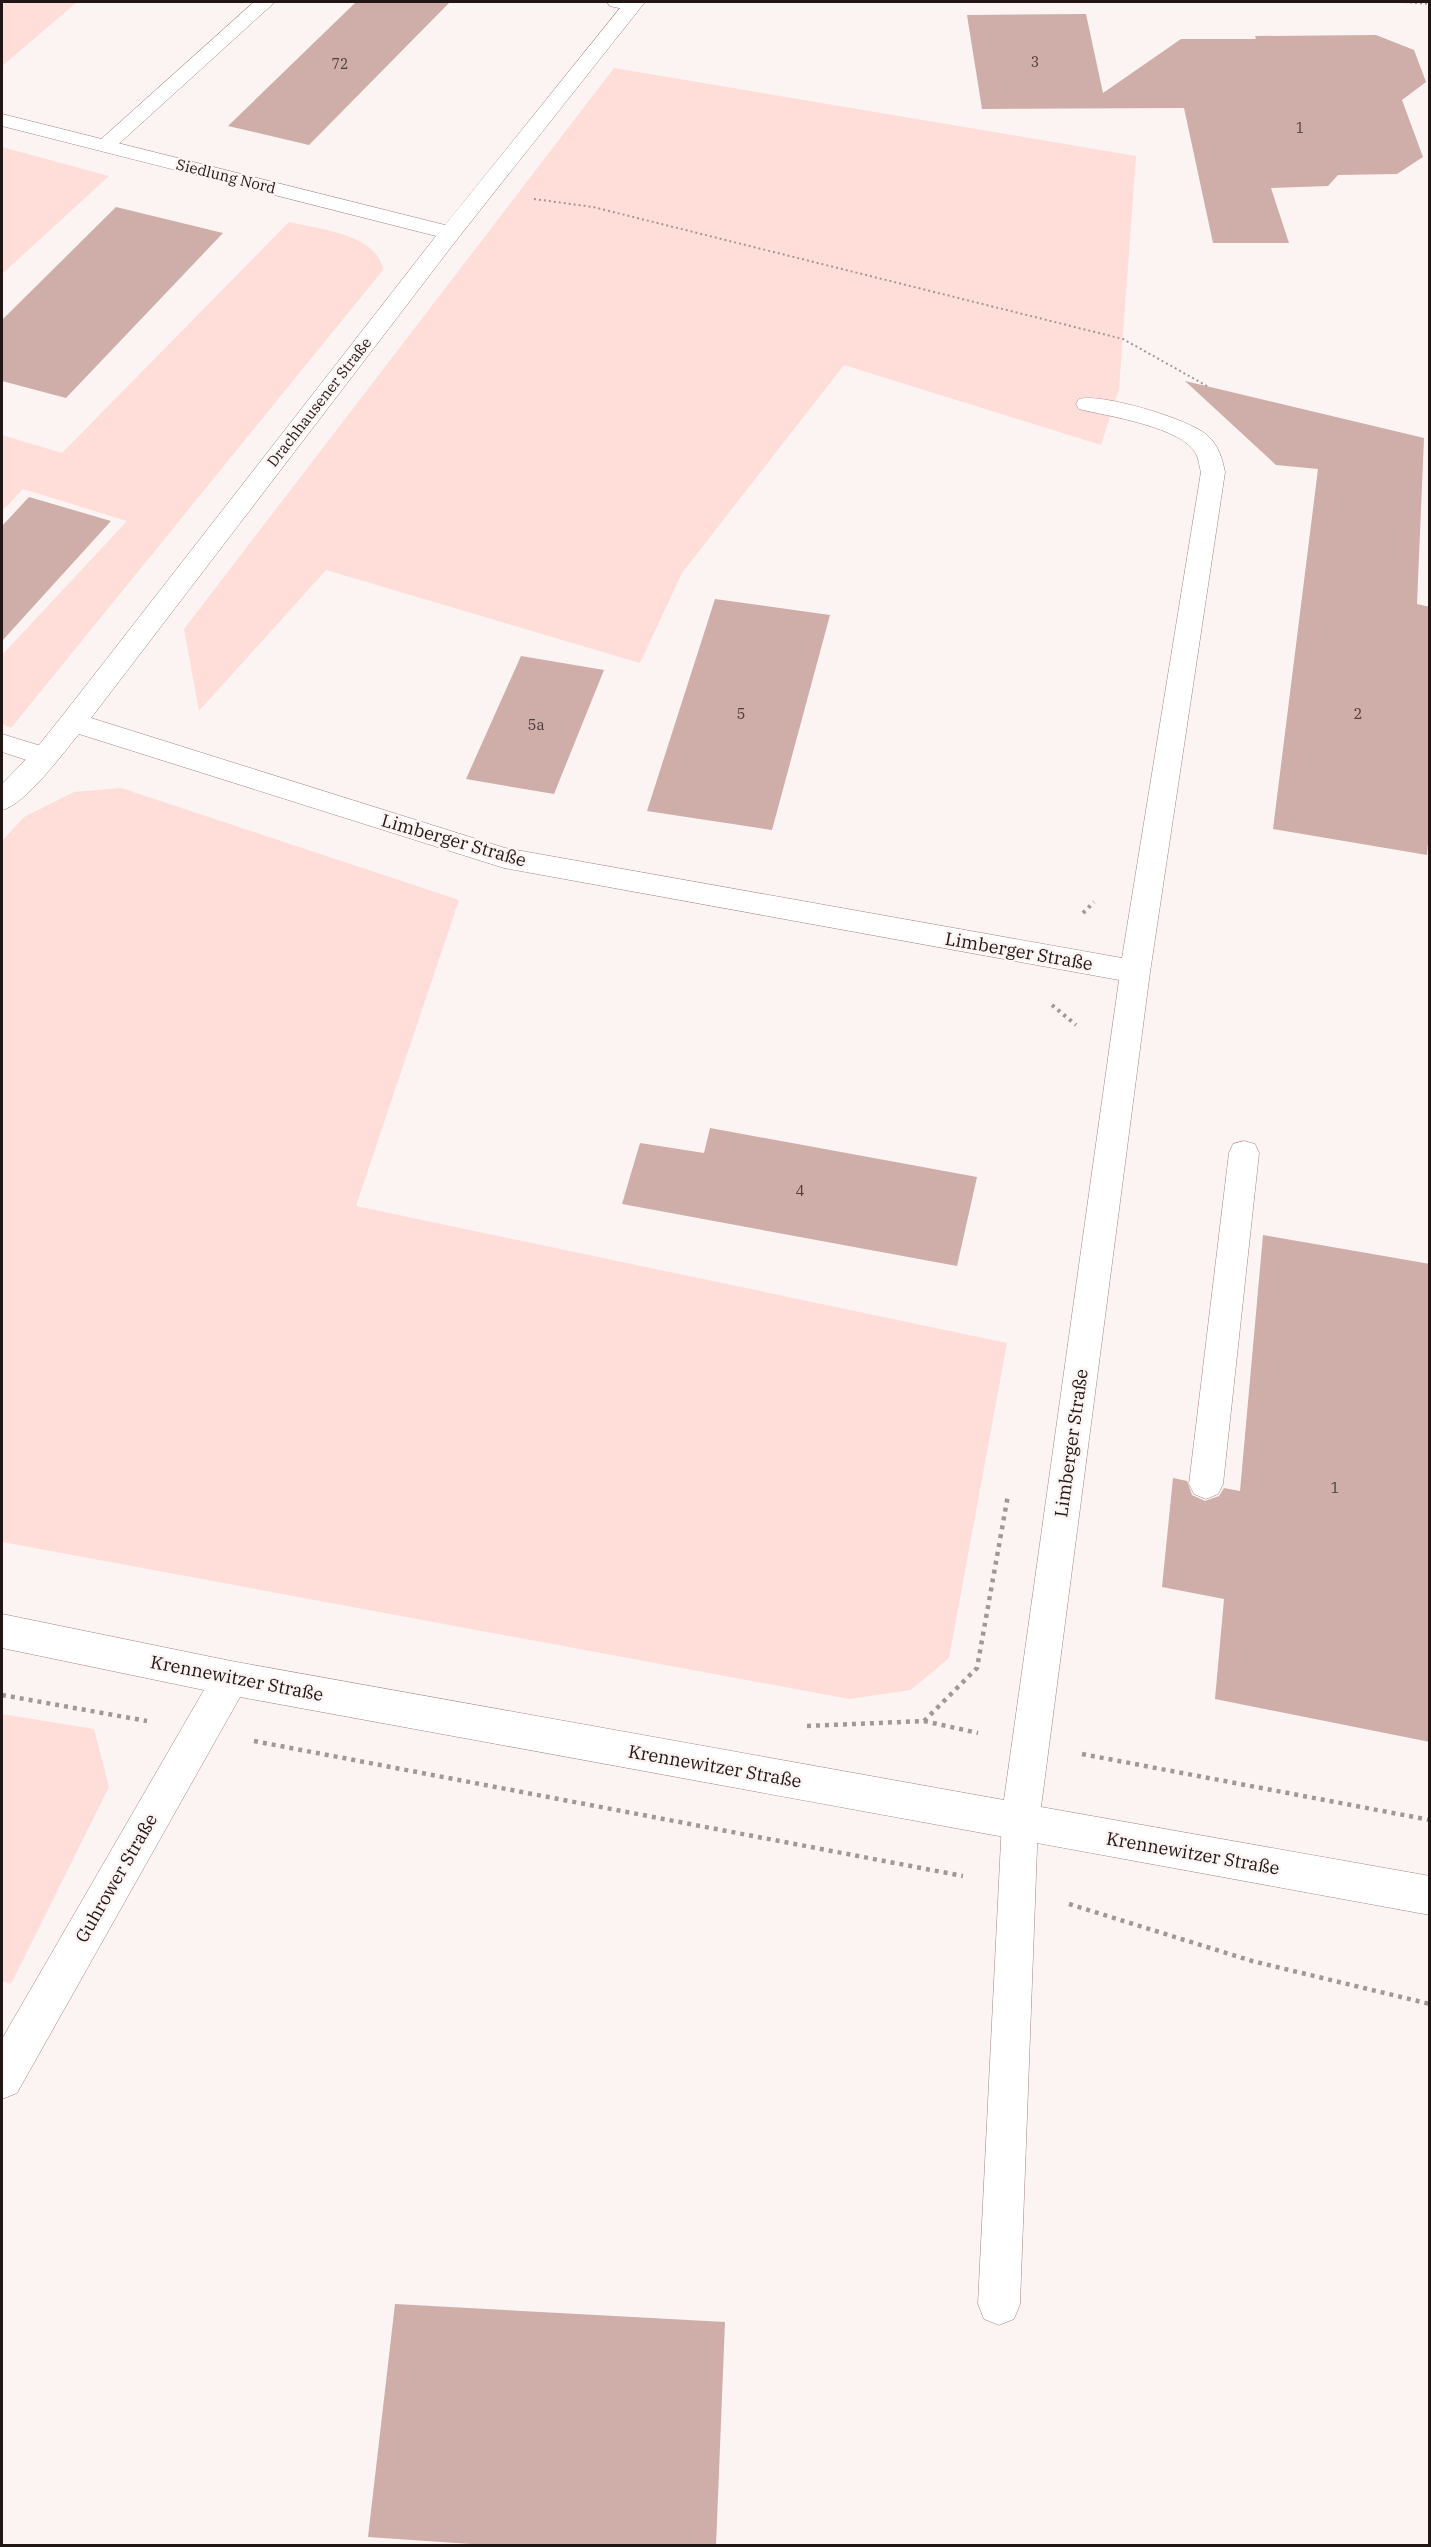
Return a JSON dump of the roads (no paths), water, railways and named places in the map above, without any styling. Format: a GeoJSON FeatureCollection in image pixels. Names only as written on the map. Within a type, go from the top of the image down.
{"type":"FeatureCollection","features":[{"type":"Feature","properties":{"kind":"street","name":"Drachhausener Straße"},"geometry":{"type":"LineString","coordinates":[[2,800],[45,757],[73,722],[628,3]]}},
{"type":"Feature","properties":{"kind":"street","name":"Siedlung Nord"},"geometry":{"type":"LineString","coordinates":[[2,120],[450,233]]}},
{"type":"Feature","properties":{"kind":"street"},"geometry":{"type":"LineString","coordinates":[[1088,404],[1151,418],[1191,436],[1206,448],[1213,472],[1135,972]]}},
{"type":"Feature","properties":{"kind":"street","name":"Limberger Straße"},"geometry":{"type":"LineString","coordinates":[[73,722],[504,858],[1135,972],[1020,1821]]}},
{"type":"Feature","properties":{"kind":"street","name":"Krennewitzer Straße"},"geometry":{"type":"LineString","coordinates":[[2,1631],[231,1678],[1430,1896]]}},
{"type":"Feature","properties":{"kind":"street","name":"Guhrower Straße"},"geometry":{"type":"LineString","coordinates":[[2,2078],[231,1678]]}},
{"type":"Feature","properties":{"kind":"lane"},"geometry":{"type":"LineString","coordinates":[[105,146],[265,2]]}},
{"type":"Feature","properties":{"kind":"lane"},"geometry":{"type":"LineString","coordinates":[[2,743],[45,757]]}},
{"type":"Feature","properties":{"kind":"lane"},"geometry":{"type":"LineString","coordinates":[[1206,1484],[1244,1154]]}},
{"type":"Feature","properties":{"kind":"lane"},"geometry":{"type":"LineString","coordinates":[[999,2304],[1020,1821]]}}]}
